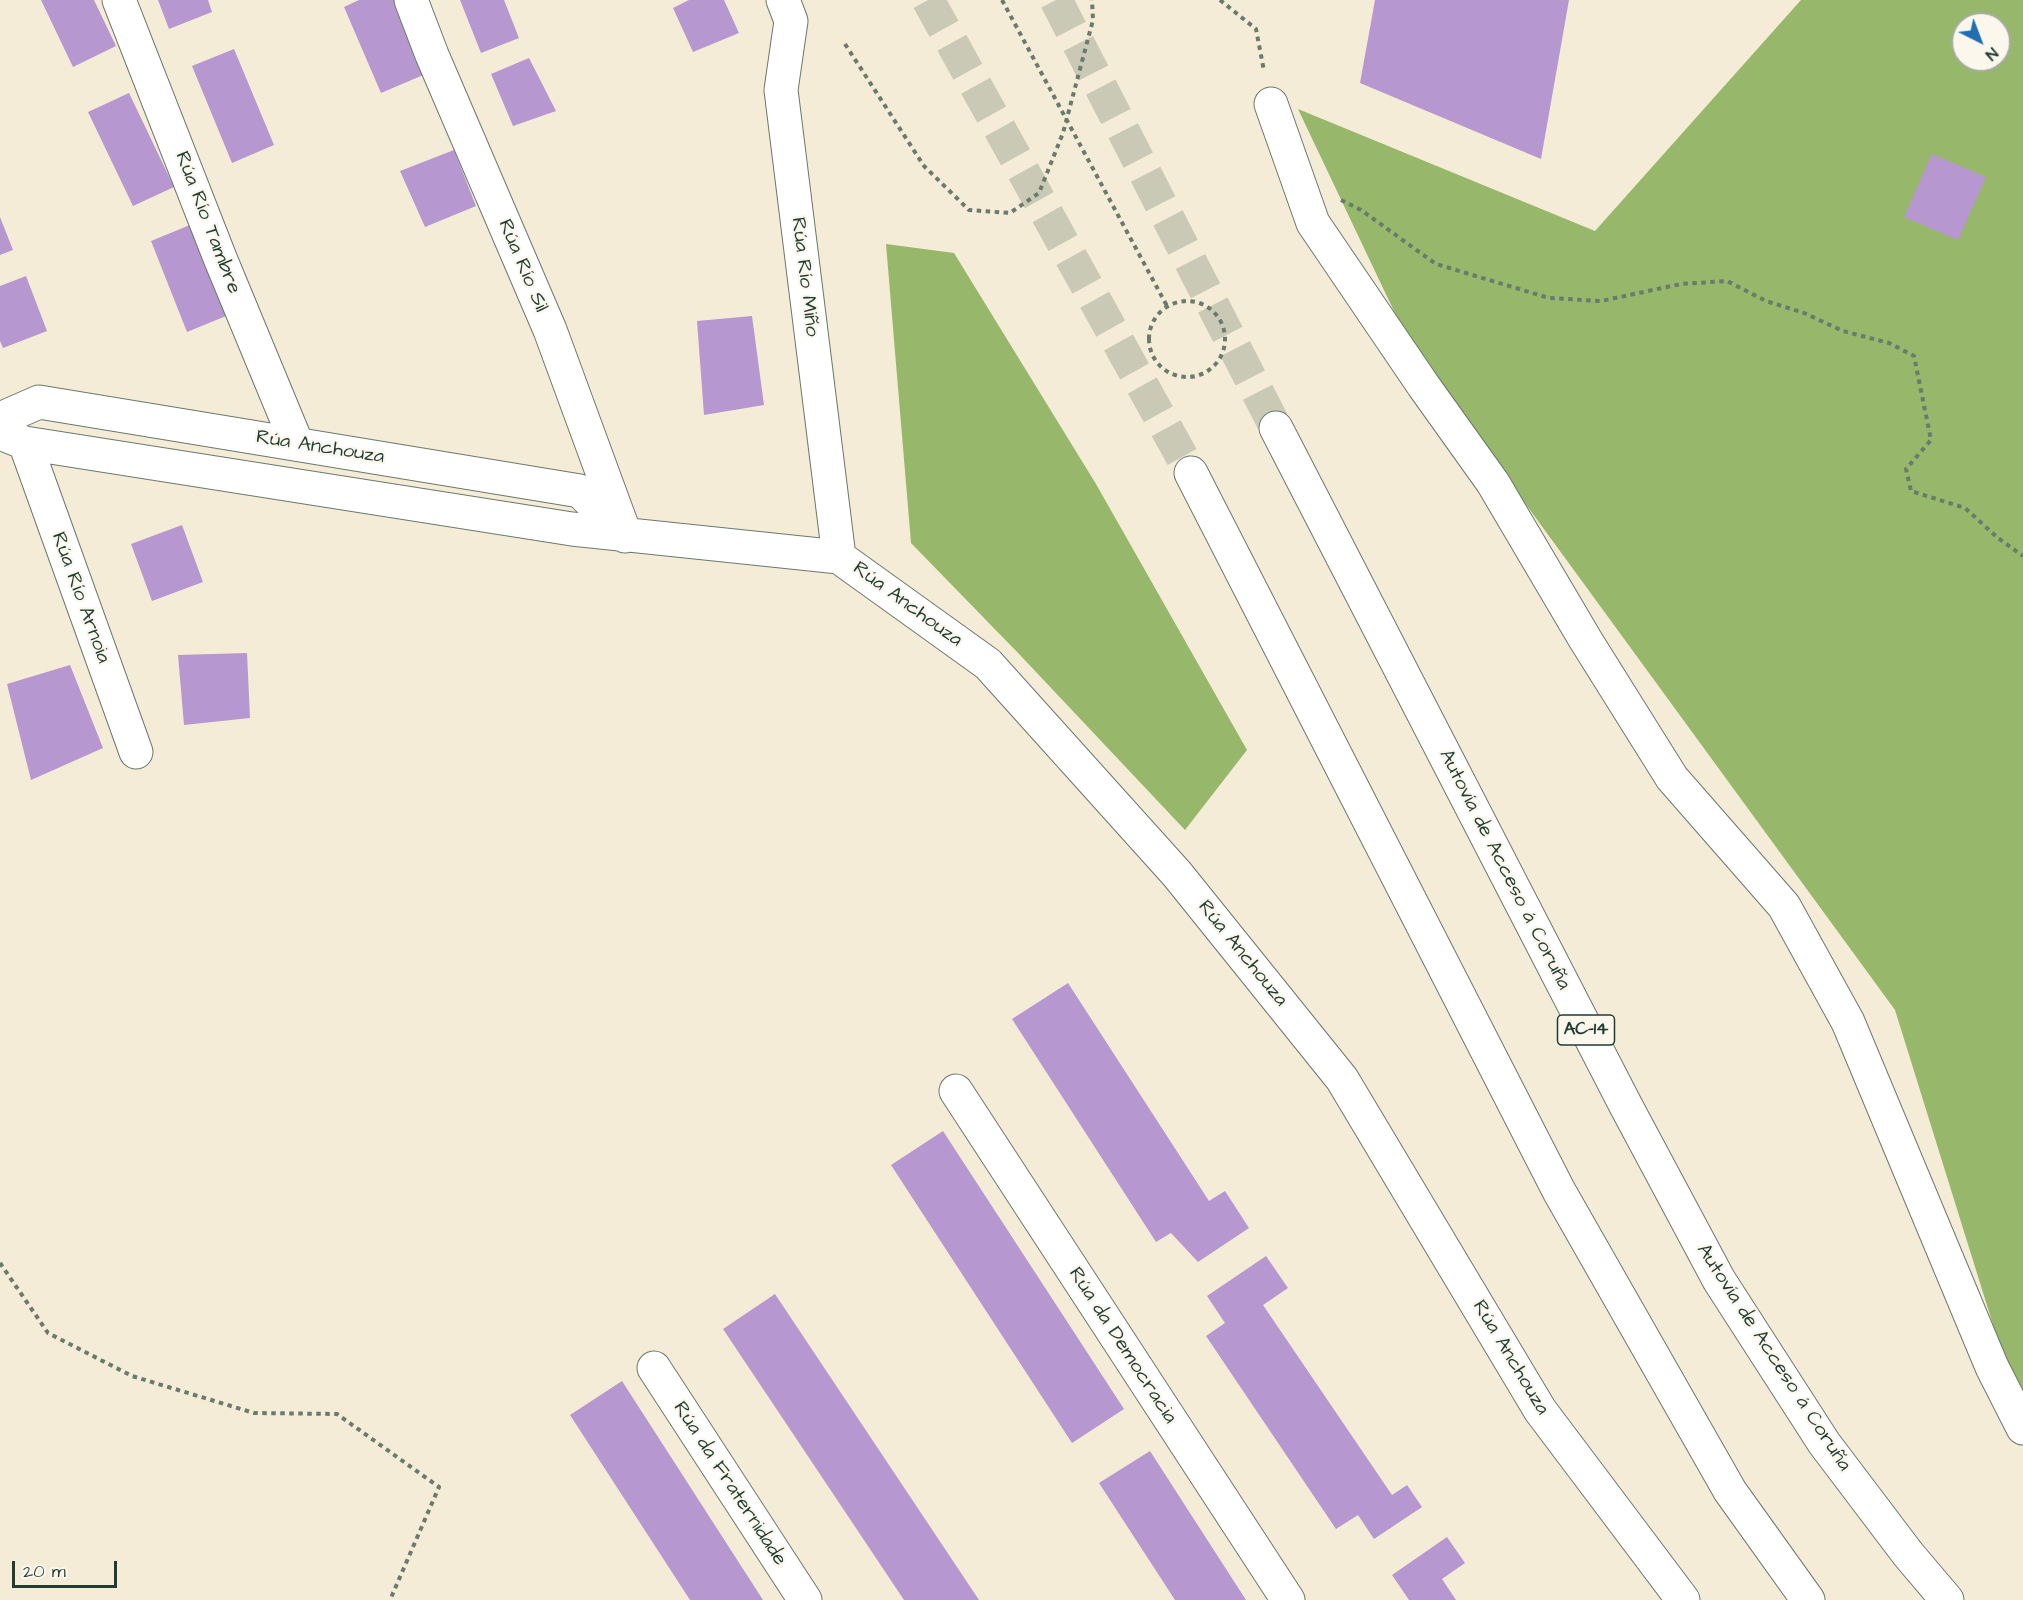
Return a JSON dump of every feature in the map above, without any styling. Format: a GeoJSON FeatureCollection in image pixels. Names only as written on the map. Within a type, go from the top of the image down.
{"type":"FeatureCollection","features":[{"type":"Feature","properties":{"kind":"main road","name":"Rúa Río Tambre"},"geometry":{"type":"LineString","coordinates":[[119,0],[220,258],[297,444]]}},
{"type":"Feature","properties":{"kind":"main road","name":"Rúa Río Sil"},"geometry":{"type":"LineString","coordinates":[[411,0],[432,55],[550,330],[625,536]]}},
{"type":"Feature","properties":{"kind":"main road","name":"Rúa Río Miño"},"geometry":{"type":"LineString","coordinates":[[783,0],[791,21],[781,90],[839,557]]}},
{"type":"Feature","properties":{"kind":"main road"},"geometry":{"type":"LineString","coordinates":[[1271,104],[1312,223],[1493,483],[1672,778],[1784,906],[1848,1022],[1992,1367],[2023,1428]]}},
{"type":"Feature","properties":{"kind":"main road","name":"Rúa Anchouza"},"geometry":{"type":"LineString","coordinates":[[0,419],[39,402],[580,491],[625,536]]}},
{"type":"Feature","properties":{"kind":"main road","name":"Autovía de Acceso á Coruña"},"geometry":{"type":"LineString","coordinates":[[1276,428],[1626,1106],[1719,1280],[1824,1443],[1908,1554],[1947,1600]]}},
{"type":"Feature","properties":{"kind":"main road","name":"Rúa Anchouza"},"geometry":{"type":"LineString","coordinates":[[13,438],[572,530],[839,557],[988,664],[1185,883],[1342,1079],[1540,1410],[1683,1600]]}},
{"type":"Feature","properties":{"kind":"main road","name":"Rúa Río Arnoia"},"geometry":{"type":"LineString","coordinates":[[13,438],[136,752]]}},
{"type":"Feature","properties":{"kind":"main road"},"geometry":{"type":"LineString","coordinates":[[1191,473],[1559,1191],[1730,1491],[1808,1600]]}},
{"type":"Feature","properties":{"kind":"main road","name":"Rúa da Democracia"},"geometry":{"type":"LineString","coordinates":[[956,1091],[1288,1600]]}},
{"type":"Feature","properties":{"kind":"main road","name":"Rúa da Fraternidade"},"geometry":{"type":"LineString","coordinates":[[654,1368],[805,1600]]}},
{"type":"Feature","properties":{"kind":"path"},"geometry":{"type":"LineString","coordinates":[[1002,0],[1167,306]]}},
{"type":"Feature","properties":{"kind":"path"},"geometry":{"type":"LineString","coordinates":[[844,44],[924,166],[969,210],[1010,213],[1039,193],[1063,133],[1093,20],[1092,0]]}},
{"type":"Feature","properties":{"kind":"path"},"geometry":{"type":"LineString","coordinates":[[1220,0],[1256,29],[1271,104]]}},
{"type":"Feature","properties":{"kind":"path"},"geometry":{"type":"LineString","coordinates":[[1299,185],[1318,189],[1361,210],[1436,264],[1549,298],[1601,301],[1682,284],[1726,281],[1766,301],[1804,313],[1843,331],[1889,343],[1914,356],[1931,440],[1906,469],[1911,491],[1965,508],[1998,538],[2023,556]]}},
{"type":"Feature","properties":{"kind":"path"},"geometry":{"type":"LineString","coordinates":[[1179,301],[1193,301],[1213,310],[1221,321],[1225,333],[1223,354],[1215,365],[1202,375],[1175,376],[1155,361],[1150,348],[1151,325],[1158,313],[1167,306],[1179,301]]}},
{"type":"Feature","properties":{"kind":"path"},"geometry":{"type":"LineString","coordinates":[[0,1263],[48,1334],[132,1376],[254,1413],[337,1414],[440,1487],[390,1600]]}},
{"type":"Feature","properties":{"kind":"green space"},"geometry":{"type":"Polygon","coordinates":[[[1801,0],[2023,0],[2023,1421],[1895,1010],[1411,347],[1298,109],[1595,231],[1801,0]]]}},
{"type":"Feature","properties":{"kind":"green space"},"geometry":{"type":"Polygon","coordinates":[[[886,244],[954,253],[1096,484],[1247,750],[1185,830],[911,543],[886,244]]]}},
{"type":"Feature","properties":{"kind":"building"},"geometry":{"type":"Polygon","coordinates":[[[41,0],[94,0],[116,46],[73,67],[41,0]]]}},
{"type":"Feature","properties":{"kind":"building"},"geometry":{"type":"Polygon","coordinates":[[[158,0],[208,0],[212,12],[169,29],[158,0]]]}},
{"type":"Feature","properties":{"kind":"building"},"geometry":{"type":"Polygon","coordinates":[[[359,0],[396,0],[428,73],[381,93],[344,7],[359,0]]]}},
{"type":"Feature","properties":{"kind":"building"},"geometry":{"type":"Polygon","coordinates":[[[460,0],[504,0],[519,38],[481,53],[460,0]]]}},
{"type":"Feature","properties":{"kind":"building"},"geometry":{"type":"Polygon","coordinates":[[[689,0],[724,0],[739,33],[693,52],[673,8],[689,0]]]}},
{"type":"Feature","properties":{"kind":"building"},"geometry":{"type":"Polygon","coordinates":[[[1375,0],[1569,0],[1541,159],[1360,83],[1375,0]]]}},
{"type":"Feature","properties":{"kind":"building"},"geometry":{"type":"Polygon","coordinates":[[[234,49],[274,145],[232,163],[192,66],[234,49]]]}},
{"type":"Feature","properties":{"kind":"building"},"geometry":{"type":"Polygon","coordinates":[[[529,58],[556,111],[513,126],[491,74],[529,58]]]}},
{"type":"Feature","properties":{"kind":"building"},"geometry":{"type":"Polygon","coordinates":[[[129,93],[174,187],[133,206],[88,112],[129,93]]]}},
{"type":"Feature","properties":{"kind":"building"},"geometry":{"type":"Polygon","coordinates":[[[454,150],[476,206],[425,227],[400,171],[454,150]]]}},
{"type":"Feature","properties":{"kind":"building"},"geometry":{"type":"Polygon","coordinates":[[[1932,154],[1986,177],[1958,240],[1904,217],[1932,154]]]}},
{"type":"Feature","properties":{"kind":"building"},"geometry":{"type":"Polygon","coordinates":[[[0,217],[13,250],[0,255],[0,217]]]}},
{"type":"Feature","properties":{"kind":"building"},"geometry":{"type":"Polygon","coordinates":[[[190,225],[226,316],[187,332],[151,241],[190,225]]]}},
{"type":"Feature","properties":{"kind":"building"},"geometry":{"type":"Polygon","coordinates":[[[26,276],[47,331],[3,348],[0,341],[0,286],[26,276]]]}},
{"type":"Feature","properties":{"kind":"building"},"geometry":{"type":"Polygon","coordinates":[[[752,316],[764,405],[704,415],[697,321],[752,316]]]}},
{"type":"Feature","properties":{"kind":"building"},"geometry":{"type":"Polygon","coordinates":[[[182,525],[203,582],[152,601],[131,544],[182,525]]]}},
{"type":"Feature","properties":{"kind":"building"},"geometry":{"type":"Polygon","coordinates":[[[247,653],[250,718],[184,725],[178,655],[247,653]]]}},
{"type":"Feature","properties":{"kind":"building"},"geometry":{"type":"Polygon","coordinates":[[[70,665],[103,748],[31,780],[7,684],[70,665]]]}},
{"type":"Feature","properties":{"kind":"building"},"geometry":{"type":"Polygon","coordinates":[[[1068,983],[1209,1201],[1225,1191],[1249,1228],[1198,1262],[1171,1233],[1156,1242],[1012,1019],[1068,983]]]}},
{"type":"Feature","properties":{"kind":"building"},"geometry":{"type":"Polygon","coordinates":[[[943,1131],[1124,1409],[1072,1443],[891,1165],[943,1131]]]}},
{"type":"Feature","properties":{"kind":"building"},"geometry":{"type":"Polygon","coordinates":[[[1266,1256],[1288,1288],[1263,1305],[1392,1495],[1407,1485],[1422,1507],[1374,1539],[1358,1515],[1336,1529],[1206,1336],[1225,1323],[1207,1296],[1266,1256]]]}},
{"type":"Feature","properties":{"kind":"building"},"geometry":{"type":"Polygon","coordinates":[[[775,1294],[979,1600],[904,1600],[723,1329],[775,1294]]]}},
{"type":"Feature","properties":{"kind":"building"},"geometry":{"type":"Polygon","coordinates":[[[622,1381],[763,1600],[690,1600],[570,1415],[622,1381]]]}},
{"type":"Feature","properties":{"kind":"building"},"geometry":{"type":"Polygon","coordinates":[[[1150,1451],[1246,1600],[1175,1600],[1099,1483],[1150,1451]]]}},
{"type":"Feature","properties":{"kind":"building"},"geometry":{"type":"Polygon","coordinates":[[[1447,1537],[1465,1563],[1442,1579],[1456,1600],[1409,1600],[1392,1575],[1447,1537]]]}},
{"type":"Feature","properties":{"kind":"tunnel"},"geometry":{"type":"LineString","coordinates":[[928,0],[1191,473]]}},
{"type":"Feature","properties":{"kind":"tunnel"},"geometry":{"type":"LineString","coordinates":[[1056,0],[1276,428]]}}]}
